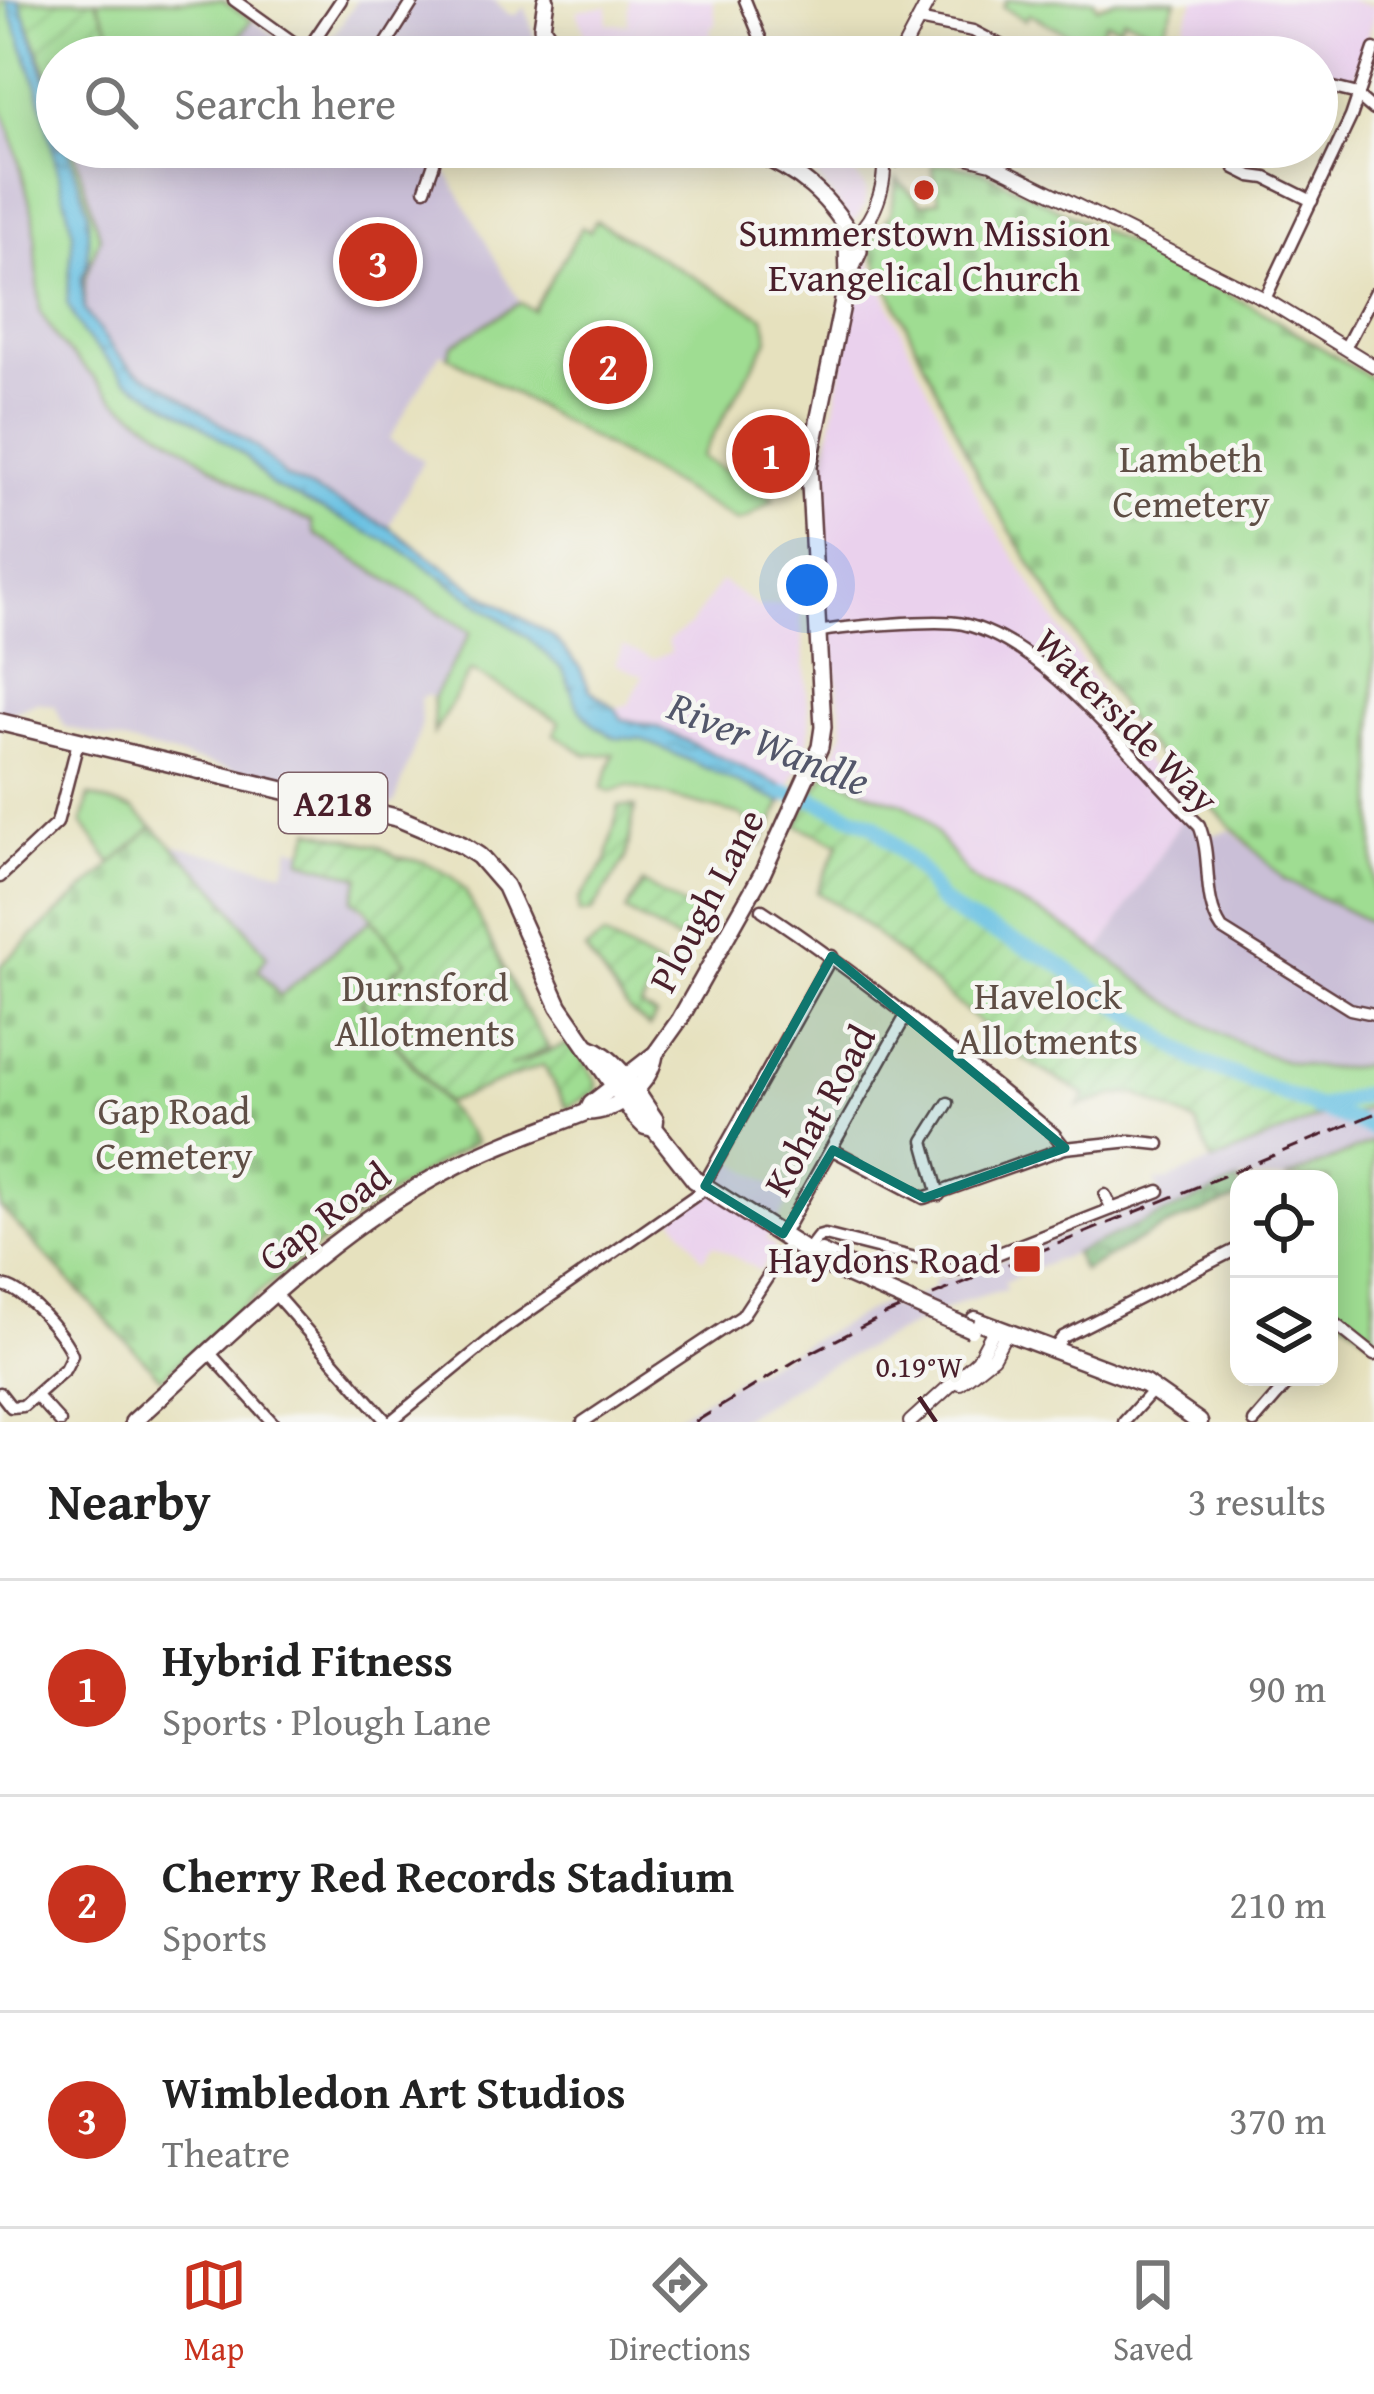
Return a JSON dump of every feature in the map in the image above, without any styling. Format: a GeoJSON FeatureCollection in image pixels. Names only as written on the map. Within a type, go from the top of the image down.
{"type":"FeatureCollection","features":[{"type":"Feature","properties":{"kind":"main road"},"geometry":{"type":"LineString","coordinates":[[546,0],[542,27],[548,36]]}},
{"type":"Feature","properties":{"kind":"main road"},"geometry":{"type":"LineString","coordinates":[[785,168],[815,186],[853,238]]}},
{"type":"Feature","properties":{"kind":"main road","name":"Plough Lane"},"geometry":{"type":"LineString","coordinates":[[624,1089],[652,1070],[655,1054],[715,962],[806,782],[823,727],[809,466],[848,276],[847,246],[853,238]]}},
{"type":"Feature","properties":{"kind":"main road","name":"A218"},"geometry":{"type":"LineString","coordinates":[[0,722],[398,818],[462,845],[506,886],[547,983],[589,1048],[599,1051],[624,1089],[655,1120],[654,1128],[691,1176],[834,1263],[973,1324],[1154,1389],[1198,1422]]}},
{"type":"Feature","properties":{"kind":"main road","name":"Gap Road"},"geometry":{"type":"LineString","coordinates":[[139,1420],[208,1351],[339,1240],[421,1185],[489,1150],[587,1112],[591,1104],[624,1089]]}},
{"type":"Feature","properties":{"kind":"street"},"geometry":{"type":"LineString","coordinates":[[234,0],[285,36]]}},
{"type":"Feature","properties":{"kind":"street"},"geometry":{"type":"LineString","coordinates":[[320,36],[341,0]]}},
{"type":"Feature","properties":{"kind":"street"},"geometry":{"type":"LineString","coordinates":[[391,36],[414,0]]}},
{"type":"Feature","properties":{"kind":"street"},"geometry":{"type":"LineString","coordinates":[[745,0],[760,36]]}},
{"type":"Feature","properties":{"kind":"street"},"geometry":{"type":"LineString","coordinates":[[910,36],[929,0]]}},
{"type":"Feature","properties":{"kind":"street"},"geometry":{"type":"LineString","coordinates":[[918,20],[983,36]]}},
{"type":"Feature","properties":{"kind":"street"},"geometry":{"type":"LineString","coordinates":[[1338,143],[1373,55]]}},
{"type":"Feature","properties":{"kind":"street"},"geometry":{"type":"LineString","coordinates":[[1338,90],[1359,97],[1374,110]]}},
{"type":"Feature","properties":{"kind":"street"},"geometry":{"type":"LineString","coordinates":[[425,189],[432,168]]}},
{"type":"Feature","properties":{"kind":"street"},"geometry":{"type":"LineString","coordinates":[[853,238],[876,205],[885,168]]}},
{"type":"Feature","properties":{"kind":"street"},"geometry":{"type":"LineString","coordinates":[[998,168],[1265,299],[1374,366]]}},
{"type":"Feature","properties":{"kind":"street"},"geometry":{"type":"LineString","coordinates":[[1235,168],[1312,201]]}},
{"type":"Feature","properties":{"kind":"street"},"geometry":{"type":"LineString","coordinates":[[1265,299],[1327,168]]}},
{"type":"Feature","properties":{"kind":"street"},"geometry":{"type":"LineString","coordinates":[[1345,347],[1374,293]]}},
{"type":"Feature","properties":{"kind":"street","name":"Waterside Way"},"geometry":{"type":"LineString","coordinates":[[816,632],[956,622],[1014,644],[1060,682],[1199,825],[1206,847],[1211,913],[1222,929],[1350,1009],[1374,1014]]}},
{"type":"Feature","properties":{"kind":"street"},"geometry":{"type":"LineString","coordinates":[[0,877],[57,823],[78,742]]}},
{"type":"Feature","properties":{"kind":"street"},"geometry":{"type":"LineString","coordinates":[[763,910],[908,1014],[1065,1148]]}},
{"type":"Feature","properties":{"kind":"street"},"geometry":{"type":"LineString","coordinates":[[274,1293],[388,1422],[502,1330],[705,1186],[832,956]]}},
{"type":"Feature","properties":{"kind":"street","name":"Kohat Road"},"geometry":{"type":"LineString","coordinates":[[583,1422],[742,1316],[794,1242],[833,1150],[908,1014]]}},
{"type":"Feature","properties":{"kind":"street"},"geometry":{"type":"LineString","coordinates":[[939,1195],[924,1141],[948,1103]]}},
{"type":"Feature","properties":{"kind":"street"},"geometry":{"type":"LineString","coordinates":[[833,1150],[919,1197],[939,1195],[1065,1148],[1131,1141],[1159,1144]]}},
{"type":"Feature","properties":{"kind":"street"},"geometry":{"type":"LineString","coordinates":[[794,1242],[826,1235],[951,1272],[1159,1191]]}},
{"type":"Feature","properties":{"kind":"street"},"geometry":{"type":"LineString","coordinates":[[1105,1195],[1112,1209]]}},
{"type":"Feature","properties":{"kind":"street"},"geometry":{"type":"LineString","coordinates":[[1046,1349],[1230,1251]]}},
{"type":"Feature","properties":{"kind":"street"},"geometry":{"type":"LineString","coordinates":[[0,1286],[22,1293],[71,1349],[69,1363],[37,1397],[17,1408],[0,1393]]}},
{"type":"Feature","properties":{"kind":"street"},"geometry":{"type":"LineString","coordinates":[[1338,1326],[1374,1354]]}},
{"type":"Feature","properties":{"kind":"street"},"geometry":{"type":"LineString","coordinates":[[910,1422],[953,1385],[999,1334]]}},
{"type":"Feature","properties":{"kind":"street"},"geometry":{"type":"LineString","coordinates":[[208,1351],[272,1422]]}},
{"type":"Feature","properties":{"kind":"street"},"geometry":{"type":"LineString","coordinates":[[1254,1422],[1285,1386]]}},
{"type":"Feature","properties":{"kind":"street"},"geometry":{"type":"LineString","coordinates":[[1124,1422],[1154,1389]]}},
{"type":"Feature","properties":{"kind":"street"},"geometry":{"type":"LineString","coordinates":[[37,1397],[60,1422]]}},
{"type":"Feature","properties":{"kind":"highlighted area"},"geometry":{"type":"Polygon","coordinates":[[[832,956],[1065,1148],[924,1198],[833,1150],[783,1234],[705,1186],[832,956]]]}},
{"type":"Feature","properties":{"kind":"shaded area"},"geometry":{"type":"Polygon","coordinates":[[[357,0],[494,0],[508,14],[516,15],[525,6],[534,36],[334,36],[357,0]]]}},
{"type":"Feature","properties":{"kind":"shaded area"},"geometry":{"type":"Polygon","coordinates":[[[629,0],[713,0],[716,25],[710,29],[711,36],[584,36],[577,11],[608,6],[607,24],[628,25],[629,0]]]}},
{"type":"Feature","properties":{"kind":"shaded area"},"geometry":{"type":"Polygon","coordinates":[[[1194,0],[1348,0],[1374,7],[1355,78],[1338,76],[1338,36],[1180,36],[1194,0]]]}},
{"type":"Feature","properties":{"kind":"shaded area"},"geometry":{"type":"Polygon","coordinates":[[[252,20],[275,36],[239,36],[252,20]]]}},
{"type":"Feature","properties":{"kind":"shaded area"},"geometry":{"type":"Polygon","coordinates":[[[0,106],[34,218],[40,312],[117,401],[253,494],[281,511],[312,521],[315,534],[472,632],[433,698],[420,698],[421,727],[395,803],[372,805],[65,727],[55,706],[37,702],[7,714],[0,712],[0,106]]]}},
{"type":"Feature","properties":{"kind":"shaded area"},"geometry":{"type":"Polygon","coordinates":[[[79,168],[447,168],[520,303],[452,345],[448,356],[440,353],[389,440],[423,460],[389,527],[286,477],[223,423],[134,370],[84,310],[85,278],[100,237],[79,168]]]}},
{"type":"Feature","properties":{"kind":"shaded area"},"geometry":{"type":"Polygon","coordinates":[[[802,168],[852,170],[866,189],[856,221],[850,220],[817,176],[802,168]]]}},
{"type":"Feature","properties":{"kind":"shaded area"},"geometry":{"type":"Polygon","coordinates":[[[866,253],[984,510],[1100,690],[1090,702],[1186,805],[1181,821],[1098,954],[1081,938],[968,875],[924,817],[903,803],[827,772],[844,731],[827,609],[823,472],[866,253]]]}},
{"type":"Feature","properties":{"kind":"shaded area"},"geometry":{"type":"Polygon","coordinates":[[[721,581],[758,607],[799,603],[810,727],[807,749],[788,789],[657,727],[621,719],[615,708],[629,704],[643,676],[615,664],[623,646],[652,659],[671,652],[667,641],[690,625],[721,581]]]}},
{"type":"Feature","properties":{"kind":"shaded area"},"geometry":{"type":"Polygon","coordinates":[[[1186,805],[1213,835],[1231,830],[1285,880],[1374,924],[1374,1063],[1349,1070],[1298,1065],[1248,1047],[1198,1021],[1098,954],[1181,821],[1186,805]]]}},
{"type":"Feature","properties":{"kind":"shaded area"},"geometry":{"type":"Polygon","coordinates":[[[172,845],[284,872],[290,847],[304,850],[302,861],[360,877],[353,900],[372,919],[281,996],[258,969],[266,955],[217,888],[172,845]]]}},
{"type":"Feature","properties":{"kind":"shaded area"},"geometry":{"type":"Polygon","coordinates":[[[1374,1105],[1374,1141],[1306,1170],[1230,1170],[1230,1202],[1162,1228],[1083,1271],[1073,1253],[1004,1282],[1006,1290],[964,1301],[820,1370],[735,1422],[667,1422],[743,1376],[883,1303],[894,1308],[934,1288],[934,1279],[962,1276],[1160,1196],[1155,1181],[1323,1116],[1351,1115],[1374,1105]]]}},
{"type":"Feature","properties":{"kind":"shaded area"},"geometry":{"type":"Polygon","coordinates":[[[728,1158],[792,1197],[766,1239],[776,1246],[760,1271],[713,1245],[703,1259],[673,1217],[699,1196],[706,1199],[720,1183],[717,1178],[728,1158]]]}},
{"type":"Feature","properties":{"kind":"green space"},"geometry":{"type":"Polygon","coordinates":[[[0,0],[19,0],[36,44],[36,168],[79,168],[100,237],[85,278],[84,310],[116,353],[134,370],[257,448],[286,477],[389,527],[473,588],[553,637],[579,666],[590,690],[622,719],[657,727],[788,789],[762,845],[741,815],[627,786],[611,792],[602,788],[614,754],[587,755],[554,734],[560,722],[471,670],[434,733],[433,698],[471,632],[315,534],[311,521],[253,494],[117,401],[60,343],[40,312],[34,218],[0,106],[0,0]]]}},
{"type":"Feature","properties":{"kind":"green space"},"geometry":{"type":"Polygon","coordinates":[[[19,0],[96,0],[113,36],[36,36],[36,44],[19,0]]]}},
{"type":"Feature","properties":{"kind":"green space"},"geometry":{"type":"Polygon","coordinates":[[[96,0],[222,0],[252,20],[239,36],[113,36],[96,0]]]}},
{"type":"Feature","properties":{"kind":"green space"},"geometry":{"type":"Polygon","coordinates":[[[1006,0],[1094,0],[1097,7],[1116,0],[1176,0],[1162,35],[1124,18],[1119,27],[1106,22],[1099,36],[1072,36],[1029,14],[1025,20],[1003,7],[1006,0]]]}},
{"type":"Feature","properties":{"kind":"green space","name":"Lambeth Cemetery"},"geometry":{"type":"Polygon","coordinates":[[[933,168],[983,171],[1261,311],[1374,380],[1374,924],[1285,880],[1135,730],[982,485],[869,246],[891,213],[897,179],[922,204],[939,200],[933,168]]]}},
{"type":"Feature","properties":{"kind":"green space"},"geometry":{"type":"Polygon","coordinates":[[[596,221],[764,317],[769,338],[701,457],[774,499],[747,518],[737,521],[448,356],[452,345],[520,303],[533,310],[582,227],[590,231],[596,221]]]}},
{"type":"Feature","properties":{"kind":"green space"},"geometry":{"type":"Polygon","coordinates":[[[827,772],[903,803],[924,817],[981,885],[1068,929],[1217,1032],[1295,1063],[1335,1068],[1374,1063],[1374,1105],[1351,1115],[1323,1116],[1219,1075],[1177,1051],[1071,975],[953,916],[878,834],[809,800],[827,772]]]}},
{"type":"Feature","properties":{"kind":"green space"},"geometry":{"type":"Polygon","coordinates":[[[89,796],[134,810],[153,827],[112,864],[82,823],[89,796]]]}},
{"type":"Feature","properties":{"kind":"green space","name":"Havelock Allotments"},"geometry":{"type":"Polygon","coordinates":[[[809,800],[878,834],[953,916],[1071,975],[1177,1051],[1219,1075],[1323,1116],[1212,1162],[1196,1123],[1136,1094],[1079,1106],[1086,1096],[1020,1057],[851,913],[817,892],[839,844],[797,825],[809,800]]]}},
{"type":"Feature","properties":{"kind":"green space"},"geometry":{"type":"Polygon","coordinates":[[[619,806],[635,807],[626,858],[592,912],[579,913],[579,900],[606,862],[619,806]]]}},
{"type":"Feature","properties":{"kind":"green space","name":"Gap Road Cemetery"},"geometry":{"type":"Polygon","coordinates":[[[153,827],[217,889],[267,956],[258,969],[280,996],[372,919],[406,962],[361,1003],[476,1142],[350,1222],[161,1378],[0,1207],[0,966],[153,827]]]}},
{"type":"Feature","properties":{"kind":"green space","name":"Durnsford Allotments"},"geometry":{"type":"Polygon","coordinates":[[[311,830],[378,846],[453,877],[465,890],[522,1005],[549,1048],[509,1066],[571,1043],[596,1080],[598,1091],[567,1108],[543,1065],[446,1103],[361,1002],[406,962],[365,908],[353,900],[360,877],[301,860],[311,830]]]}},
{"type":"Feature","properties":{"kind":"green space"},"geometry":{"type":"Polygon","coordinates":[[[643,883],[695,912],[678,941],[626,911],[643,883]]]}},
{"type":"Feature","properties":{"kind":"green space"},"geometry":{"type":"Polygon","coordinates":[[[604,936],[672,974],[659,972],[641,1007],[656,1016],[649,1027],[629,1011],[585,950],[604,936]]]}},
{"type":"Feature","properties":{"kind":"green space"},"geometry":{"type":"Polygon","coordinates":[[[1374,1142],[1374,1342],[1338,1314],[1338,1170],[1307,1170],[1374,1142]]]}},
{"type":"Feature","properties":{"kind":"green space"},"geometry":{"type":"Polygon","coordinates":[[[1230,1185],[1230,1202],[1162,1228],[1083,1271],[1074,1253],[1230,1185]]]}},
{"type":"Feature","properties":{"kind":"water"},"geometry":{"type":"Polygon","coordinates":[[[6,0],[19,0],[36,49],[36,83],[6,0]]]}},
{"type":"Feature","properties":{"kind":"water"},"geometry":{"type":"Polygon","coordinates":[[[57,168],[74,168],[88,212],[84,310],[134,370],[257,448],[286,477],[389,527],[473,588],[553,637],[579,666],[590,690],[622,719],[657,727],[788,789],[783,803],[641,739],[615,738],[593,724],[577,705],[563,670],[527,637],[398,547],[271,485],[245,456],[125,379],[83,334],[67,303],[73,233],[57,168]]]}},
{"type":"Feature","properties":{"kind":"waterway","name":"River Wandle"},"geometry":{"type":"LineString","coordinates":[[786,793],[874,825],[922,872],[938,899],[962,917],[1055,961],[1197,1061],[1374,1129]]}},
{"type":"Feature","properties":{"kind":"waterway"},"geometry":{"type":"LineString","coordinates":[[1317,1109],[1374,1092]]}},
{"type":"Feature","properties":{"kind":"railway"},"geometry":{"type":"LineString","coordinates":[[695,1422],[797,1360],[887,1314],[1374,1114]]}},
{"type":"Feature","properties":{"kind":"place","name":"Summerstown Mission Evangelical Church"},"geometry":{"type":"Point","coordinates":[924,190]}},
{"type":"Feature","properties":{"kind":"place","name":"Wimbledon Art Studios"},"geometry":{"type":"Point","coordinates":[378,262]}},
{"type":"Feature","properties":{"kind":"place","name":"Cherry Red Records Stadium"},"geometry":{"type":"Point","coordinates":[608,365]}},
{"type":"Feature","properties":{"kind":"place","name":"Hybrid Fitness"},"geometry":{"type":"Point","coordinates":[771,454]}},
{"type":"Feature","properties":{"kind":"place","name":"Haydons Road"},"geometry":{"type":"Point","coordinates":[1027,1259]}}]}
